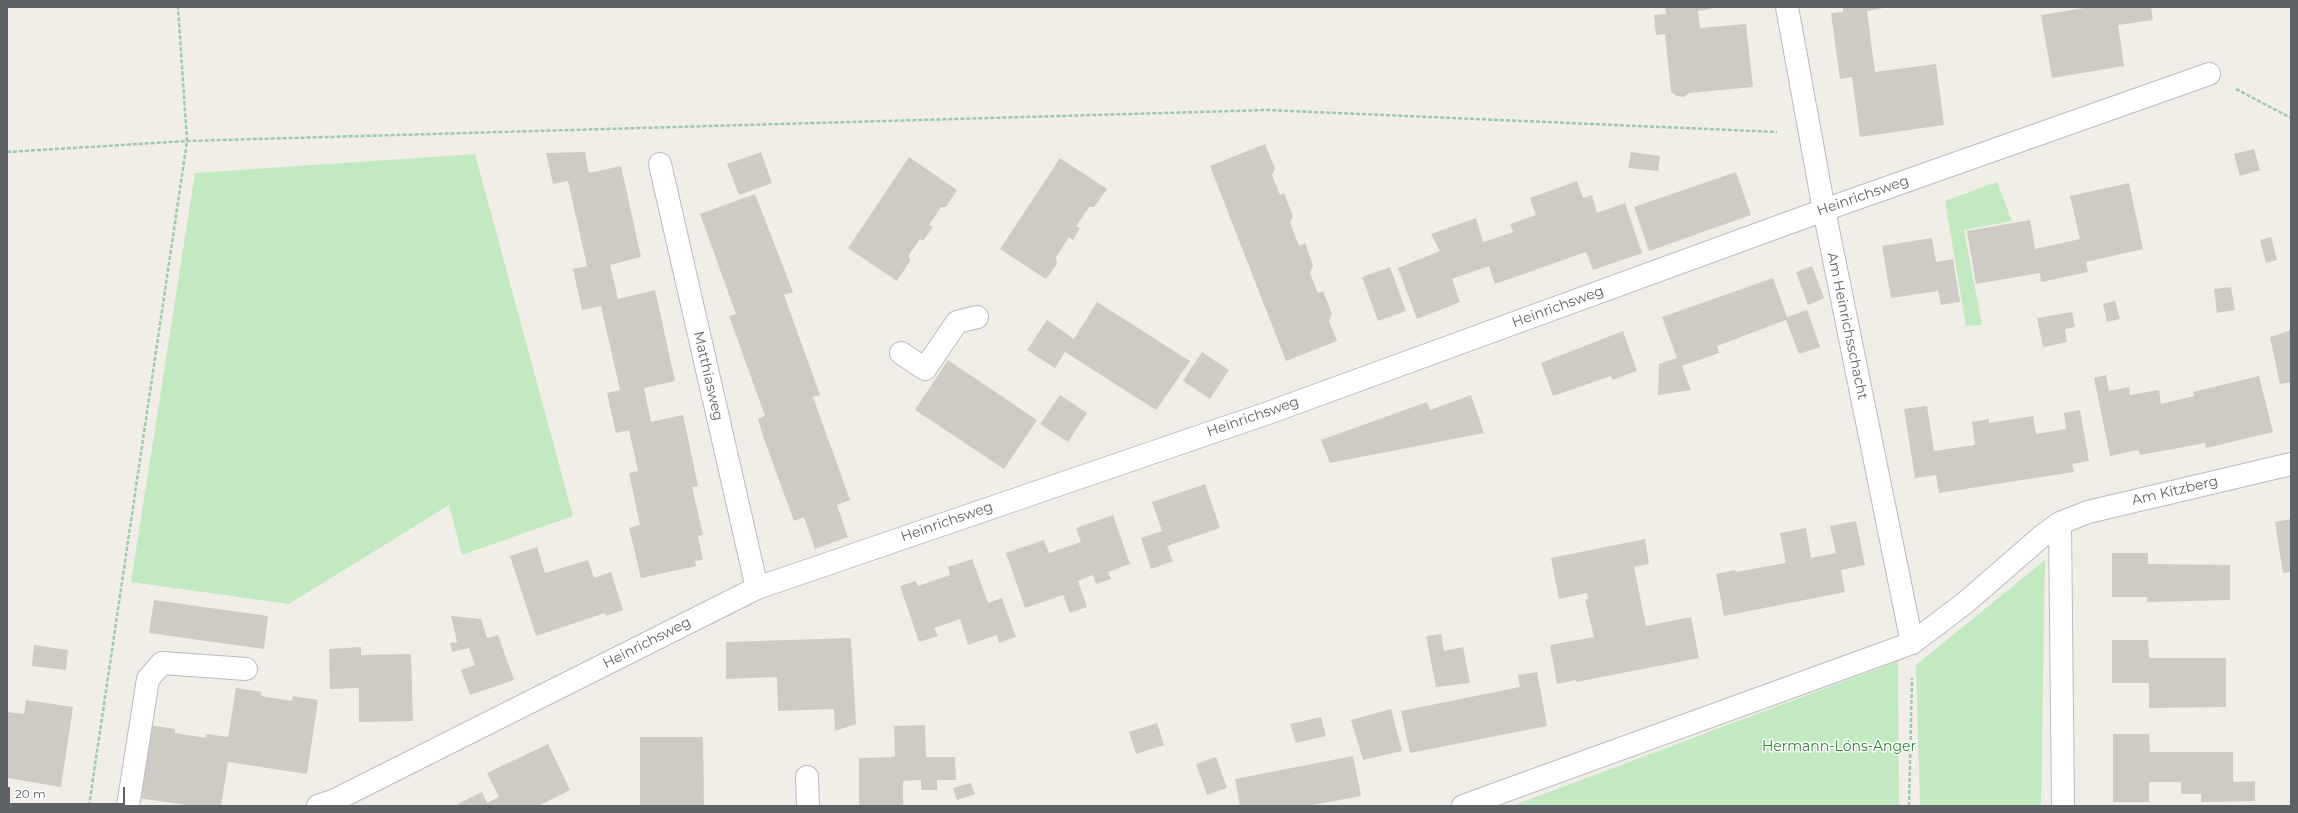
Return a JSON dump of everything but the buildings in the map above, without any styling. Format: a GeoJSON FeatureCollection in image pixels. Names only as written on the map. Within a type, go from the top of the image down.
{"type":"FeatureCollection","features":[{"type":"Feature","properties":{"kind":"street","name":"Am Heinrichsschacht"},"geometry":{"type":"LineString","coordinates":[[1787,7],[1824,210],[1912,643]]}},
{"type":"Feature","properties":{"kind":"street","name":"Heinrichsweg"},"geometry":{"type":"LineString","coordinates":[[318,806],[340,797],[757,588],[1268,412],[1824,210],[2209,74]]}},
{"type":"Feature","properties":{"kind":"street","name":"Matthiasweg"},"geometry":{"type":"LineString","coordinates":[[660,164],[757,588]]}},
{"type":"Feature","properties":{"kind":"street"},"geometry":{"type":"LineString","coordinates":[[901,353],[924,369],[958,322],[977,317]]}},
{"type":"Feature","properties":{"kind":"street","name":"Am Kitzberg"},"geometry":{"type":"LineString","coordinates":[[2060,523],[2088,512],[2291,464]]}},
{"type":"Feature","properties":{"kind":"street"},"geometry":{"type":"LineString","coordinates":[[1463,806],[1912,643],[1965,603],[2060,523]]}},
{"type":"Feature","properties":{"kind":"street"},"geometry":{"type":"LineString","coordinates":[[2060,523],[2063,806]]}},
{"type":"Feature","properties":{"kind":"street"},"geometry":{"type":"LineString","coordinates":[[128,806],[148,679],[162,663],[246,669]]}},
{"type":"Feature","properties":{"kind":"street"},"geometry":{"type":"LineString","coordinates":[[807,777],[808,806]]}},
{"type":"Feature","properties":{"kind":"path"},"geometry":{"type":"LineString","coordinates":[[89,806],[187,141],[178,7]]}},
{"type":"Feature","properties":{"kind":"path"},"geometry":{"type":"LineString","coordinates":[[2209,74],[2291,118]]}},
{"type":"Feature","properties":{"kind":"path"},"geometry":{"type":"LineString","coordinates":[[7,152],[187,141],[1268,110],[1810,133]]}},
{"type":"Feature","properties":{"kind":"path"},"geometry":{"type":"LineString","coordinates":[[1909,806],[1912,643]]}},
{"type":"Feature","properties":{"kind":"green space"},"geometry":{"type":"Polygon","coordinates":[[[475,154],[573,516],[462,555],[449,505],[289,604],[131,582],[195,173],[475,154]]]}},
{"type":"Feature","properties":{"kind":"green space"},"geometry":{"type":"Polygon","coordinates":[[[1997,182],[2012,221],[1964,230],[1982,325],[1966,326],[1945,201],[1997,182]]]}},
{"type":"Feature","properties":{"kind":"green space"},"geometry":{"type":"Polygon","coordinates":[[[2045,560],[2041,806],[1920,806],[1916,665],[2045,560]]]}},
{"type":"Feature","properties":{"kind":"green space","name":"Hermann-Löns-Anger"},"geometry":{"type":"Polygon","coordinates":[[[1898,661],[1899,806],[1512,806],[1898,661]]]}}]}
